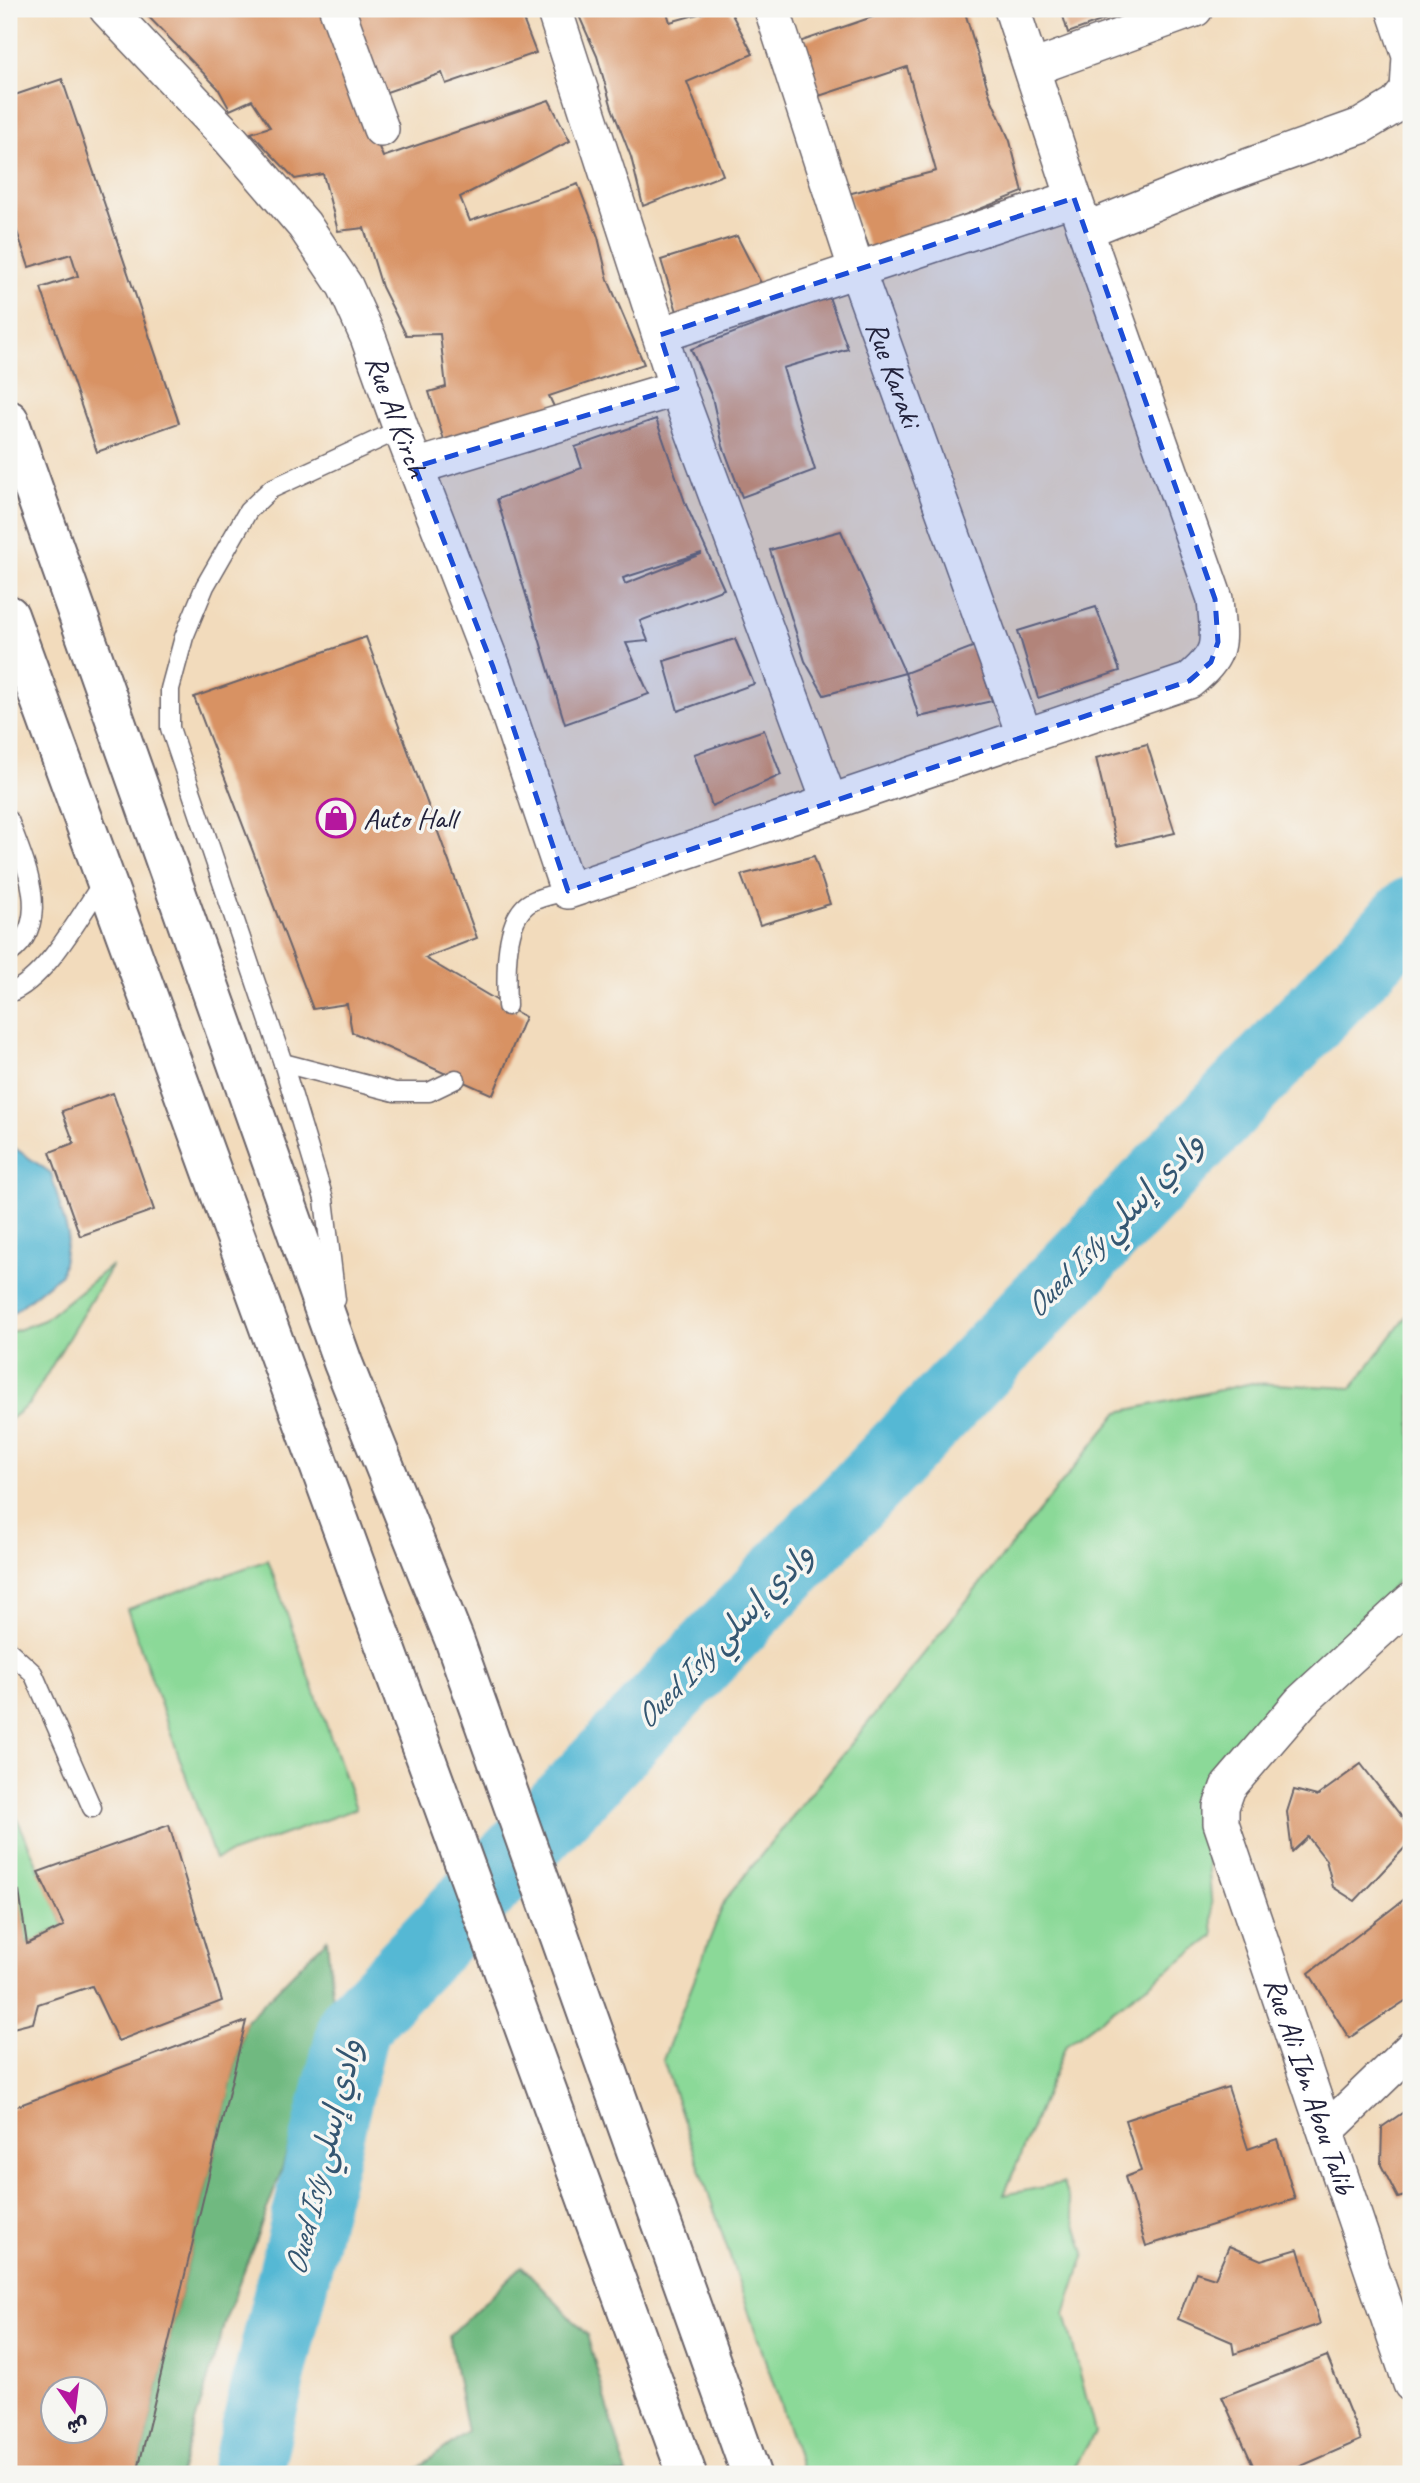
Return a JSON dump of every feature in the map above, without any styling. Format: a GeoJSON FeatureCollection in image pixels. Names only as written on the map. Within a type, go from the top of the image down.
{"type":"FeatureCollection","features":[{"type":"Feature","properties":{"kind":"main road"},"geometry":{"type":"LineString","coordinates":[[9,420],[343,1363],[475,1699],[751,2474]]}},
{"type":"Feature","properties":{"kind":"main road"},"geometry":{"type":"LineString","coordinates":[[9,615],[687,2474]]}},
{"type":"Feature","properties":{"kind":"street","name":"Rue Al Kirch"},"geometry":{"type":"LineString","coordinates":[[107,9],[231,140],[304,225],[351,299],[369,337],[415,467],[493,667],[568,891]]}},
{"type":"Feature","properties":{"kind":"street"},"geometry":{"type":"LineString","coordinates":[[337,9],[381,129]]}},
{"type":"Feature","properties":{"kind":"street"},"geometry":{"type":"LineString","coordinates":[[554,9],[677,388],[830,803]]}},
{"type":"Feature","properties":{"kind":"street","name":"Rue Karaki"},"geometry":{"type":"LineString","coordinates":[[772,9],[857,271],[1025,737]]}},
{"type":"Feature","properties":{"kind":"street"},"geometry":{"type":"LineString","coordinates":[[568,891],[1189,681],[1211,662],[1218,642],[1215,599],[1074,198],[1012,9]]}},
{"type":"Feature","properties":{"kind":"street"},"geometry":{"type":"LineString","coordinates":[[1033,68],[1195,9]]}},
{"type":"Feature","properties":{"kind":"street"},"geometry":{"type":"LineString","coordinates":[[1086,230],[1213,179],[1361,126],[1396,105],[1408,90],[1410,56],[1394,9]]}},
{"type":"Feature","properties":{"kind":"street"},"geometry":{"type":"LineString","coordinates":[[660,335],[1074,198]]}},
{"type":"Feature","properties":{"kind":"street"},"geometry":{"type":"LineString","coordinates":[[415,467],[677,388]]}},
{"type":"Feature","properties":{"kind":"street","name":"Rue Ali Ibn Abou Talib"},"geometry":{"type":"LineString","coordinates":[[1411,1601],[1301,1702],[1228,1787],[1221,1807],[1224,1840],[1411,2384]]}},
{"type":"Feature","properties":{"kind":"street"},"geometry":{"type":"LineString","coordinates":[[1326,2131],[1411,2049]]}},
{"type":"Feature","properties":{"kind":"lane"},"geometry":{"type":"LineString","coordinates":[[343,1363],[324,1199],[283,1063],[170,728],[170,689],[184,637],[205,586],[248,511],[271,489],[401,429]]}},
{"type":"Feature","properties":{"kind":"lane"},"geometry":{"type":"LineString","coordinates":[[9,820],[33,888],[32,920],[17,948],[9,954]]}},
{"type":"Feature","properties":{"kind":"lane"},"geometry":{"type":"LineString","coordinates":[[9,993],[25,987],[46,963],[105,879]]}},
{"type":"Feature","properties":{"kind":"lane"},"geometry":{"type":"LineString","coordinates":[[507,1006],[509,953],[516,918],[530,902],[568,891]]}},
{"type":"Feature","properties":{"kind":"lane"},"geometry":{"type":"LineString","coordinates":[[283,1063],[395,1092],[429,1091],[456,1079]]}},
{"type":"Feature","properties":{"kind":"lane"},"geometry":{"type":"LineString","coordinates":[[9,1651],[33,1673],[92,1808]]}},
{"type":"Feature","properties":{"kind":"highlighted area"},"geometry":{"type":"Polygon","coordinates":[[[1074,198],[1215,599],[1218,642],[1211,662],[1189,681],[568,891],[493,667],[415,467],[677,388],[660,335],[1074,198]]]}},
{"type":"Feature","properties":{"kind":"green space"},"geometry":{"type":"Polygon","coordinates":[[[112,1265],[29,1404],[9,1420],[9,1333],[44,1320],[112,1265]]]}},
{"type":"Feature","properties":{"kind":"green space"},"geometry":{"type":"Polygon","coordinates":[[[1411,1310],[1411,1575],[1397,1582],[1203,1797],[1214,1936],[1066,2045],[1004,2195],[1063,2183],[1085,2253],[1065,2314],[1095,2432],[1071,2474],[804,2474],[663,2060],[725,1900],[1119,1412],[1252,1383],[1352,1388],[1411,1310]]]}},
{"type":"Feature","properties":{"kind":"green space"},"geometry":{"type":"Polygon","coordinates":[[[268,1560],[356,1809],[215,1859],[127,1609],[268,1560]]]}},
{"type":"Feature","properties":{"kind":"green space"},"geometry":{"type":"Polygon","coordinates":[[[9,1800],[64,1926],[27,1944],[19,1892],[9,1895],[9,1800]]]}},
{"type":"Feature","properties":{"kind":"green space"},"geometry":{"type":"Polygon","coordinates":[[[327,1939],[333,2003],[279,2178],[226,2318],[180,2474],[137,2474],[246,2021],[327,1939]]]}},
{"type":"Feature","properties":{"kind":"green space"},"geometry":{"type":"Polygon","coordinates":[[[522,2266],[587,2335],[627,2474],[410,2474],[467,2432],[449,2336],[522,2266]]]}},
{"type":"Feature","properties":{"kind":"water"},"geometry":{"type":"Polygon","coordinates":[[[9,1144],[51,1173],[68,1235],[61,1274],[9,1316],[9,1144]]]}},
{"type":"Feature","properties":{"kind":"building"},"geometry":{"type":"Polygon","coordinates":[[[141,9],[268,9],[270,12],[276,9],[322,9],[383,157],[549,100],[570,141],[460,197],[470,221],[578,184],[598,237],[608,280],[644,364],[549,396],[556,411],[448,453],[429,392],[446,387],[440,334],[406,335],[382,287],[364,228],[338,231],[323,174],[295,179],[251,133],[270,127],[252,100],[230,110],[218,88],[141,9]]]}},
{"type":"Feature","properties":{"kind":"building"},"geometry":{"type":"Polygon","coordinates":[[[350,9],[519,9],[536,53],[446,84],[442,73],[378,95],[350,9]]]}},
{"type":"Feature","properties":{"kind":"building"},"geometry":{"type":"Polygon","coordinates":[[[576,9],[666,9],[670,22],[716,9],[729,9],[753,54],[687,82],[723,175],[643,206],[631,157],[612,108],[597,56],[576,9]]]}},
{"type":"Feature","properties":{"kind":"building"},"geometry":{"type":"Polygon","coordinates":[[[890,9],[964,9],[990,96],[1010,141],[1023,192],[871,252],[848,194],[936,171],[907,67],[819,96],[799,42],[890,9]]]}},
{"type":"Feature","properties":{"kind":"building"},"geometry":{"type":"Polygon","coordinates":[[[1061,9],[1134,9],[1068,33],[1061,9]]]}},
{"type":"Feature","properties":{"kind":"building"},"geometry":{"type":"Polygon","coordinates":[[[62,79],[179,423],[97,452],[41,288],[78,276],[71,254],[29,267],[9,208],[9,97],[62,79]]]}},
{"type":"Feature","properties":{"kind":"building"},"geometry":{"type":"Polygon","coordinates":[[[737,236],[761,283],[679,318],[661,260],[737,236]]]}},
{"type":"Feature","properties":{"kind":"building"},"geometry":{"type":"Polygon","coordinates":[[[829,297],[848,349],[783,368],[815,470],[742,497],[723,446],[712,397],[691,349],[829,297]]]}},
{"type":"Feature","properties":{"kind":"building"},"geometry":{"type":"Polygon","coordinates":[[[656,419],[686,505],[724,589],[640,621],[648,641],[626,643],[649,694],[565,724],[497,499],[582,468],[575,447],[656,419]],[[701,554],[623,578],[625,584],[701,554]]]}},
{"type":"Feature","properties":{"kind":"building"},"geometry":{"type":"Polygon","coordinates":[[[841,531],[905,673],[824,695],[805,661],[770,550],[841,531]]]}},
{"type":"Feature","properties":{"kind":"building"},"geometry":{"type":"Polygon","coordinates":[[[1096,607],[1120,671],[1038,698],[1018,631],[1096,607]]]}},
{"type":"Feature","properties":{"kind":"building","name":"Auto Hall"},"geometry":{"type":"Polygon","coordinates":[[[366,637],[477,938],[425,958],[525,1017],[493,1095],[352,1032],[347,1004],[313,1009],[194,697],[366,637]]]}},
{"type":"Feature","properties":{"kind":"building"},"geometry":{"type":"Polygon","coordinates":[[[735,639],[754,684],[678,711],[664,661],[735,639]]]}},
{"type":"Feature","properties":{"kind":"building"},"geometry":{"type":"Polygon","coordinates":[[[975,646],[992,701],[919,717],[905,673],[975,646]]]}},
{"type":"Feature","properties":{"kind":"building"},"geometry":{"type":"Polygon","coordinates":[[[764,730],[781,775],[712,806],[694,754],[764,730]]]}},
{"type":"Feature","properties":{"kind":"building"},"geometry":{"type":"Polygon","coordinates":[[[1147,744],[1175,833],[1117,846],[1096,758],[1147,744]]]}},
{"type":"Feature","properties":{"kind":"building"},"geometry":{"type":"Polygon","coordinates":[[[814,856],[830,904],[760,925],[741,875],[814,856]]]}},
{"type":"Feature","properties":{"kind":"building"},"geometry":{"type":"Polygon","coordinates":[[[9,858],[16,877],[9,879],[9,858]]]}},
{"type":"Feature","properties":{"kind":"building"},"geometry":{"type":"Polygon","coordinates":[[[113,1093],[154,1210],[80,1236],[50,1152],[74,1143],[62,1111],[113,1093]]]}},
{"type":"Feature","properties":{"kind":"building"},"geometry":{"type":"Polygon","coordinates":[[[1361,1764],[1411,1829],[1411,1841],[1355,1901],[1333,1887],[1326,1860],[1308,1837],[1292,1852],[1287,1812],[1294,1790],[1317,1796],[1361,1764]]]}},
{"type":"Feature","properties":{"kind":"building"},"geometry":{"type":"Polygon","coordinates":[[[169,1825],[222,2001],[118,2041],[92,1986],[38,2004],[33,2023],[9,2029],[9,1895],[19,1891],[27,1944],[64,1926],[38,1872],[169,1825]]]}},
{"type":"Feature","properties":{"kind":"building"},"geometry":{"type":"Polygon","coordinates":[[[1411,1894],[1411,1997],[1349,2038],[1309,1973],[1411,1894]]]}},
{"type":"Feature","properties":{"kind":"building"},"geometry":{"type":"Polygon","coordinates":[[[246,2021],[137,2474],[9,2474],[9,2109],[246,2021]]]}},
{"type":"Feature","properties":{"kind":"building"},"geometry":{"type":"Polygon","coordinates":[[[1228,2087],[1248,2149],[1277,2139],[1295,2199],[1146,2246],[1125,2177],[1141,2171],[1125,2120],[1228,2087]]]}},
{"type":"Feature","properties":{"kind":"building"},"geometry":{"type":"Polygon","coordinates":[[[1411,2107],[1411,2194],[1398,2198],[1381,2165],[1382,2127],[1411,2107]]]}},
{"type":"Feature","properties":{"kind":"building"},"geometry":{"type":"Polygon","coordinates":[[[1229,2246],[1261,2260],[1298,2249],[1320,2324],[1234,2354],[1232,2342],[1178,2319],[1196,2272],[1215,2278],[1229,2246]]]}},
{"type":"Feature","properties":{"kind":"building"},"geometry":{"type":"Polygon","coordinates":[[[1327,2356],[1361,2440],[1283,2474],[1257,2474],[1222,2397],[1327,2356]]]}},
{"type":"Feature","properties":{"kind":"waterway","name":"Oued Isly وادي إسلي"},"geometry":{"type":"LineString","coordinates":[[246,2474],[354,2025],[1411,913]]}},
{"type":"Feature","properties":{"kind":"place","name":"Auto Hall"},"geometry":{"type":"Point","coordinates":[336,818]}}]}
